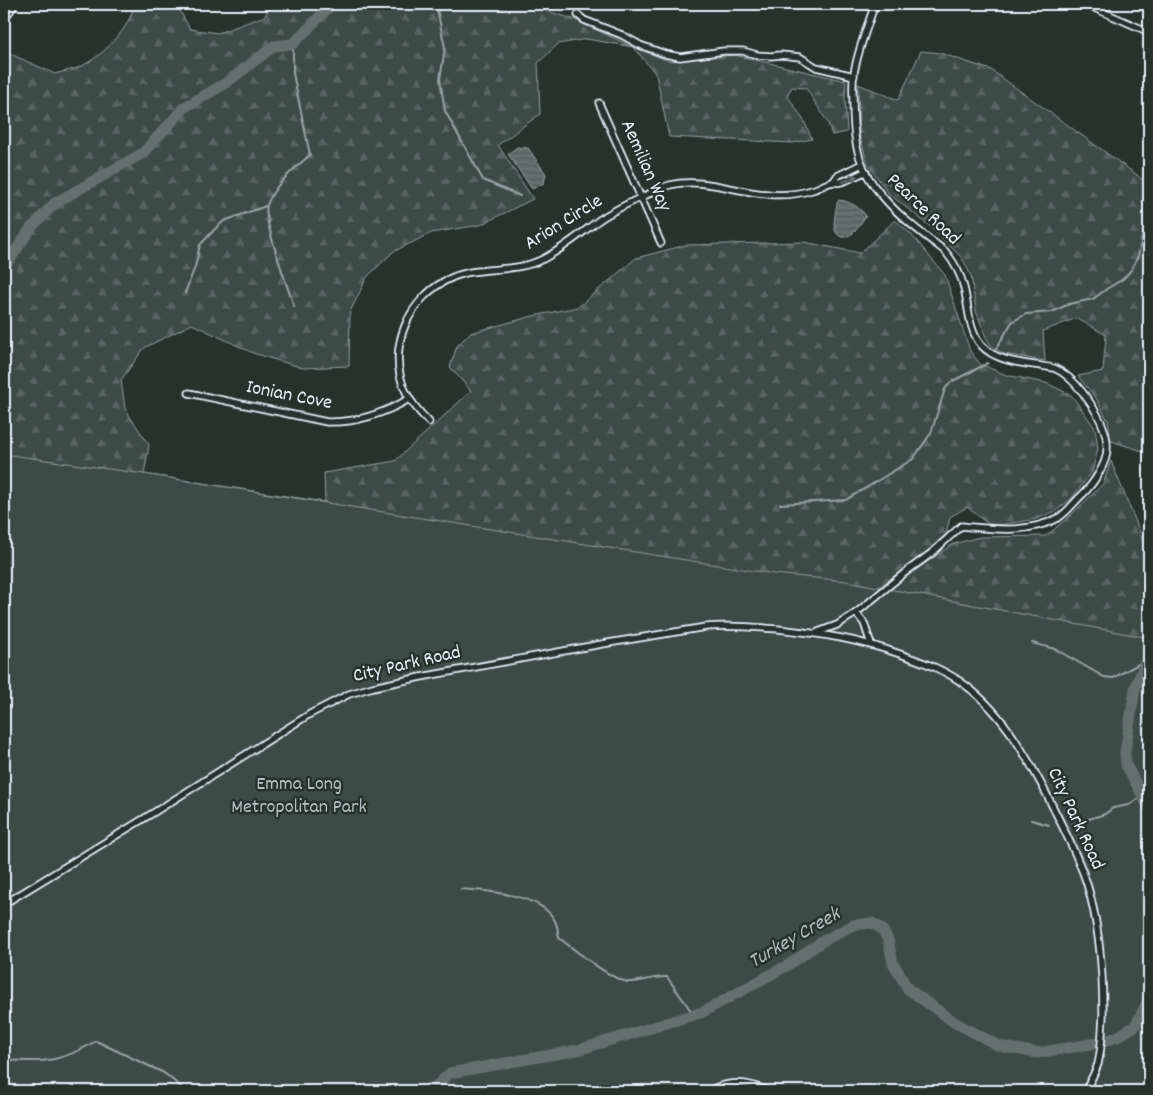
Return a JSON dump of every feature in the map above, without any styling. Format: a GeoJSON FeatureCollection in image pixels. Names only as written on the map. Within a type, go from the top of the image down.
{"type":"FeatureCollection","features":[{"type":"Feature","properties":{"kind":"street"},"geometry":{"type":"LineString","coordinates":[[4,19],[15,4]]}},
{"type":"Feature","properties":{"kind":"street","name":"Pearce Road"},"geometry":{"type":"LineString","coordinates":[[816,633],[837,625],[856,613],[932,552],[961,526],[1009,530],[1059,518],[1091,486],[1100,472],[1108,449],[1102,424],[1079,388],[1056,369],[1012,361],[996,356],[982,347],[974,335],[964,288],[952,260],[945,251],[888,204],[865,172],[854,134],[854,76],[857,58],[875,4]]}},
{"type":"Feature","properties":{"kind":"street"},"geometry":{"type":"LineString","coordinates":[[1085,4],[1149,32]]}},
{"type":"Feature","properties":{"kind":"street"},"geometry":{"type":"LineString","coordinates":[[578,15],[584,20],[665,54],[680,57],[743,51],[756,56],[781,55],[800,58],[816,67],[854,76]]}},
{"type":"Feature","properties":{"kind":"street","name":"Aemilian Way"},"geometry":{"type":"LineString","coordinates":[[599,103],[661,243]]}},
{"type":"Feature","properties":{"kind":"street","name":"Arion Circle"},"geometry":{"type":"LineString","coordinates":[[834,182],[837,176],[862,164]]}},
{"type":"Feature","properties":{"kind":"street","name":"Arion Circle"},"geometry":{"type":"LineString","coordinates":[[429,422],[415,407],[405,391],[400,374],[400,343],[406,322],[416,305],[441,283],[459,274],[516,268],[539,261],[562,248],[607,215],[670,185],[697,183],[768,194],[796,193],[834,182],[840,183],[865,172]]}},
{"type":"Feature","properties":{"kind":"street","name":"Ionian Cove"},"geometry":{"type":"LineString","coordinates":[[189,393],[327,422],[345,423],[370,417],[392,408],[409,398]]}},
{"type":"Feature","properties":{"kind":"street"},"geometry":{"type":"LineString","coordinates":[[856,613],[864,623],[871,644]]}},
{"type":"Feature","properties":{"kind":"street","name":"City Park Road"},"geometry":{"type":"LineString","coordinates":[[4,904],[154,813],[310,714],[365,689],[458,670],[706,627],[735,626],[816,633],[871,644],[928,663],[958,679],[988,704],[1023,750],[1061,824],[1087,885],[1097,930],[1102,963],[1101,1047],[1097,1065],[1085,1091]]}},
{"type":"Feature","properties":{"kind":"street"},"geometry":{"type":"LineString","coordinates":[[708,1091],[734,1083],[752,1085],[768,1091]]}},
{"type":"Feature","properties":{"kind":"green space","name":"Emma Long Metropolitan Park"},"geometry":{"type":"Polygon","coordinates":[[[134,4],[176,4],[190,29],[218,33],[265,16],[271,4],[524,4],[573,19],[633,47],[587,39],[558,44],[538,63],[540,114],[498,145],[533,199],[480,225],[431,233],[393,252],[367,277],[350,312],[349,366],[303,368],[253,353],[192,324],[144,348],[121,380],[125,409],[149,445],[144,474],[325,502],[324,473],[395,461],[471,391],[450,367],[457,346],[470,333],[533,316],[578,307],[636,258],[686,245],[804,242],[860,253],[895,220],[911,234],[945,275],[970,351],[980,364],[1006,375],[1046,383],[1071,395],[1095,428],[1098,449],[1092,472],[1071,499],[1056,511],[1036,519],[1000,525],[988,524],[967,507],[950,517],[946,534],[925,553],[879,587],[889,589],[953,544],[980,537],[1046,536],[1103,484],[1111,461],[1140,532],[1149,563],[1149,1091],[4,1091],[4,51],[55,74],[79,67],[99,55],[115,40],[128,22],[134,4]]]}},
{"type":"Feature","properties":{"kind":"green space"},"geometry":{"type":"Polygon","coordinates":[[[633,47],[669,61],[735,55],[846,81],[847,132],[832,135],[828,123],[806,88],[792,87],[787,95],[804,121],[812,139],[793,143],[669,137],[656,74],[633,47]]]}},
{"type":"Feature","properties":{"kind":"green space"},"geometry":{"type":"Polygon","coordinates":[[[921,51],[940,53],[991,70],[1137,175],[1149,186],[1149,453],[1111,441],[1108,421],[1097,400],[1078,376],[1103,371],[1106,335],[1077,318],[1043,331],[1045,361],[1004,354],[992,347],[976,311],[971,276],[962,258],[933,229],[888,193],[868,164],[859,134],[858,84],[898,100],[921,51]]]}},
{"type":"Feature","properties":{"kind":"green space","name":"Emma Long Metropolitan Park"},"geometry":{"type":"Polygon","coordinates":[[[4,454],[144,474],[774,574],[846,581],[1149,638],[1149,1091],[4,1091],[4,454]]]}},
{"type":"Feature","properties":{"kind":"shaded area"},"geometry":{"type":"Polygon","coordinates":[[[517,147],[528,148],[546,174],[544,183],[532,189],[508,154],[517,147]]]}},
{"type":"Feature","properties":{"kind":"shaded area"},"geometry":{"type":"Polygon","coordinates":[[[839,200],[854,205],[866,216],[853,233],[845,237],[838,235],[834,227],[839,200]]]}},
{"type":"Feature","properties":{"kind":"waterway"},"geometry":{"type":"LineString","coordinates":[[4,268],[31,228],[55,203],[143,153],[185,107],[226,83],[274,46],[293,44],[332,4]]}},
{"type":"Feature","properties":{"kind":"waterway"},"geometry":{"type":"LineString","coordinates":[[436,4],[445,48],[440,79],[445,111],[483,180],[520,196]]}},
{"type":"Feature","properties":{"kind":"waterway"},"geometry":{"type":"LineString","coordinates":[[293,44],[293,73],[310,155],[274,191],[267,205],[266,213],[294,306]]}},
{"type":"Feature","properties":{"kind":"waterway"},"geometry":{"type":"LineString","coordinates":[[185,293],[195,267],[200,245],[224,221],[266,206]]}},
{"type":"Feature","properties":{"kind":"waterway"},"geometry":{"type":"LineString","coordinates":[[996,349],[1012,322],[1026,314],[1052,312],[1069,304],[1093,299],[1123,279],[1132,269],[1138,256],[1149,206]]}},
{"type":"Feature","properties":{"kind":"waterway"},"geometry":{"type":"LineString","coordinates":[[780,504],[846,500],[913,459],[931,433],[945,389],[951,382],[988,363]]}},
{"type":"Feature","properties":{"kind":"waterway"},"geometry":{"type":"LineString","coordinates":[[1032,643],[1055,649],[1104,677],[1113,678],[1144,661]]}},
{"type":"Feature","properties":{"kind":"waterway","name":"Turkey Creek"},"geometry":{"type":"LineString","coordinates":[[1149,652],[1135,689],[1125,752],[1126,765],[1149,807]]}},
{"type":"Feature","properties":{"kind":"waterway"},"geometry":{"type":"LineString","coordinates":[[1073,824],[1105,814],[1113,808],[1129,805],[1143,796]]}},
{"type":"Feature","properties":{"kind":"waterway"},"geometry":{"type":"LineString","coordinates":[[1031,820],[1049,825]]}},
{"type":"Feature","properties":{"kind":"waterway"},"geometry":{"type":"LineString","coordinates":[[461,889],[516,896],[542,907],[551,915],[557,926],[559,938],[593,963],[612,976],[628,982],[667,977],[694,1015]]}},
{"type":"Feature","properties":{"kind":"waterway","name":"Turkey Creek"},"geometry":{"type":"LineString","coordinates":[[431,1091],[450,1073],[578,1050],[703,1012],[788,965],[823,941],[853,925],[872,923],[882,929],[888,940],[893,963],[908,989],[954,1022],[999,1046],[1037,1053],[1097,1043],[1117,1037],[1135,1026],[1149,999]]}},
{"type":"Feature","properties":{"kind":"waterway"},"geometry":{"type":"LineString","coordinates":[[4,1060],[52,1060],[73,1053],[96,1041],[164,1073],[186,1091]]}}]}
